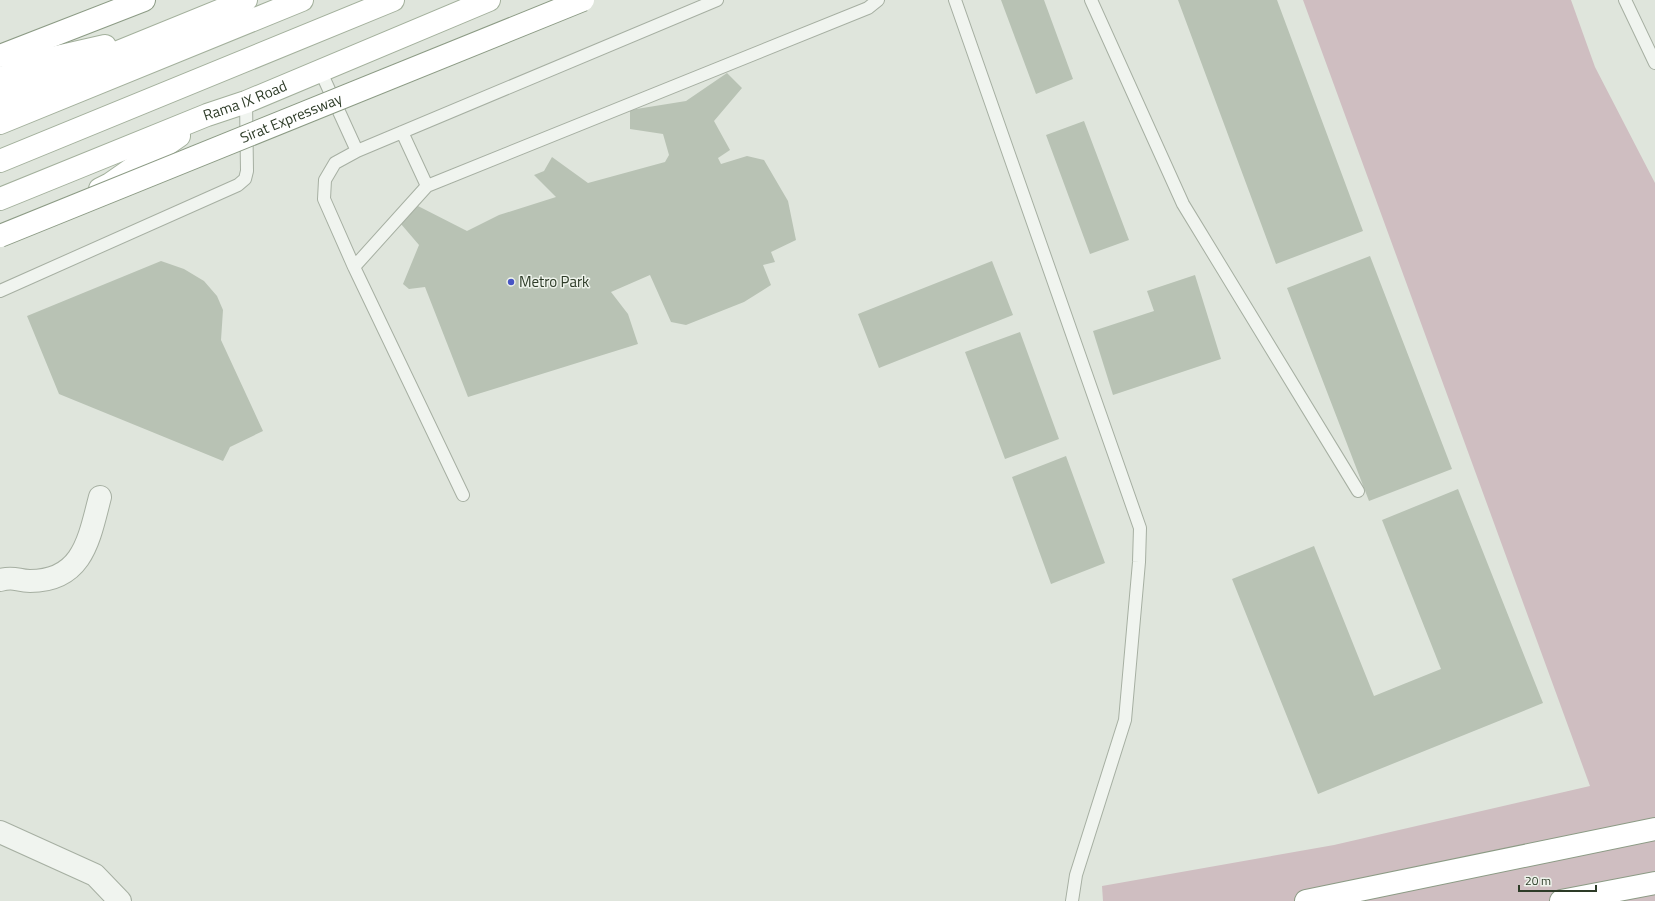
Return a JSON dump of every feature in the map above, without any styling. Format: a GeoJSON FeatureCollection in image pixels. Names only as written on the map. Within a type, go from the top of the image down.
{"type":"FeatureCollection","features":[{"type":"Feature","properties":{"kind":"main road"},"geometry":{"type":"LineString","coordinates":[[0,56],[144,0]]}},
{"type":"Feature","properties":{"kind":"main road"},"geometry":{"type":"LineString","coordinates":[[0,100],[246,0]]}},
{"type":"Feature","properties":{"kind":"main road"},"geometry":{"type":"LineString","coordinates":[[0,123],[302,0]]}},
{"type":"Feature","properties":{"kind":"main road"},"geometry":{"type":"LineString","coordinates":[[0,161],[393,0]]}},
{"type":"Feature","properties":{"kind":"main road","name":"Rama IX Road"},"geometry":{"type":"LineString","coordinates":[[0,199],[207,115],[246,102],[488,0]]}},
{"type":"Feature","properties":{"kind":"main road","name":"Sirat Expressway"},"geometry":{"type":"LineString","coordinates":[[0,236],[583,0]]}},
{"type":"Feature","properties":{"kind":"main road"},"geometry":{"type":"LineString","coordinates":[[0,79],[48,59],[178,28]]}},
{"type":"Feature","properties":{"kind":"main road"},"geometry":{"type":"LineString","coordinates":[[0,232],[110,184],[207,115]]}},
{"type":"Feature","properties":{"kind":"main road"},"geometry":{"type":"LineString","coordinates":[[1595,840],[1655,821]]}},
{"type":"Feature","properties":{"kind":"main road"},"geometry":{"type":"LineString","coordinates":[[1306,901],[1595,840],[1655,829]]}},
{"type":"Feature","properties":{"kind":"main road"},"geometry":{"type":"LineString","coordinates":[[1561,901],[1655,883]]}},
{"type":"Feature","properties":{"kind":"street"},"geometry":{"type":"LineString","coordinates":[[0,580],[11,577],[30,581],[51,578],[69,570],[84,553],[100,497]]}},
{"type":"Feature","properties":{"kind":"street"},"geometry":{"type":"LineString","coordinates":[[0,832],[95,875],[120,901]]}},
{"type":"Feature","properties":{"kind":"lane"},"geometry":{"type":"LineString","coordinates":[[463,495],[354,267],[324,199],[325,180],[335,163],[357,151],[717,0]]}},
{"type":"Feature","properties":{"kind":"lane"},"geometry":{"type":"LineString","coordinates":[[354,267],[427,186],[868,8],[878,0]]}},
{"type":"Feature","properties":{"kind":"lane"},"geometry":{"type":"LineString","coordinates":[[955,0],[1140,528],[1139,562],[1125,720],[1076,875],[1072,901]]}},
{"type":"Feature","properties":{"kind":"lane"},"geometry":{"type":"LineString","coordinates":[[1091,0],[1183,204],[1358,491]]}},
{"type":"Feature","properties":{"kind":"lane"},"geometry":{"type":"LineString","coordinates":[[1625,0],[1655,63]]}},
{"type":"Feature","properties":{"kind":"lane"},"geometry":{"type":"LineString","coordinates":[[320,70],[357,151]]}},
{"type":"Feature","properties":{"kind":"lane"},"geometry":{"type":"LineString","coordinates":[[0,291],[238,185],[245,179],[247,171],[246,102]]}},
{"type":"Feature","properties":{"kind":"lane"},"geometry":{"type":"LineString","coordinates":[[402,132],[427,186]]}},
{"type":"Feature","properties":{"kind":"shaded area"},"geometry":{"type":"Polygon","coordinates":[[[1303,0],[1571,0],[1595,67],[1655,183],[1655,901],[1103,901],[1102,886],[1334,845],[1590,786],[1303,0]]]}},
{"type":"Feature","properties":{"kind":"building"},"geometry":{"type":"Polygon","coordinates":[[[1001,0],[1044,0],[1073,79],[1036,94],[1001,0]]]}},
{"type":"Feature","properties":{"kind":"building"},"geometry":{"type":"Polygon","coordinates":[[[1178,0],[1277,0],[1363,231],[1276,264],[1178,0]]]}},
{"type":"Feature","properties":{"kind":"building"},"geometry":{"type":"Polygon","coordinates":[[[727,73],[742,88],[714,121],[730,150],[718,158],[721,164],[747,156],[764,160],[788,201],[796,240],[771,252],[775,262],[763,265],[771,285],[744,302],[686,325],[671,322],[650,275],[611,292],[628,314],[638,344],[468,397],[425,287],[409,289],[403,284],[419,245],[401,224],[416,205],[467,231],[499,215],[556,197],[534,175],[544,171],[552,157],[588,183],[665,162],[669,155],[663,134],[630,129],[630,110],[686,101],[727,73]]]}},
{"type":"Feature","properties":{"kind":"building"},"geometry":{"type":"Polygon","coordinates":[[[1084,121],[1129,240],[1090,254],[1046,135],[1084,121]]]}},
{"type":"Feature","properties":{"kind":"building"},"geometry":{"type":"Polygon","coordinates":[[[1370,256],[1452,469],[1369,501],[1287,288],[1370,256]]]}},
{"type":"Feature","properties":{"kind":"building"},"geometry":{"type":"Polygon","coordinates":[[[161,261],[184,269],[204,281],[217,296],[223,310],[221,340],[263,431],[230,447],[223,461],[59,394],[27,316],[161,261]]]}},
{"type":"Feature","properties":{"kind":"building"},"geometry":{"type":"Polygon","coordinates":[[[992,261],[1013,315],[879,368],[858,314],[992,261]]]}},
{"type":"Feature","properties":{"kind":"building"},"geometry":{"type":"Polygon","coordinates":[[[1195,275],[1221,359],[1113,395],[1093,331],[1154,311],[1147,291],[1195,275]]]}},
{"type":"Feature","properties":{"kind":"building"},"geometry":{"type":"Polygon","coordinates":[[[1020,332],[1059,439],[1005,459],[965,352],[1020,332]]]}},
{"type":"Feature","properties":{"kind":"building"},"geometry":{"type":"Polygon","coordinates":[[[1066,456],[1105,563],[1051,584],[1012,477],[1066,456]]]}},
{"type":"Feature","properties":{"kind":"building"},"geometry":{"type":"Polygon","coordinates":[[[1458,489],[1543,703],[1318,794],[1232,579],[1314,546],[1374,696],[1441,669],[1382,520],[1458,489]]]}},
{"type":"Feature","properties":{"kind":"place","name":"Metro Park"},"geometry":{"type":"Point","coordinates":[511,282]}}]}
